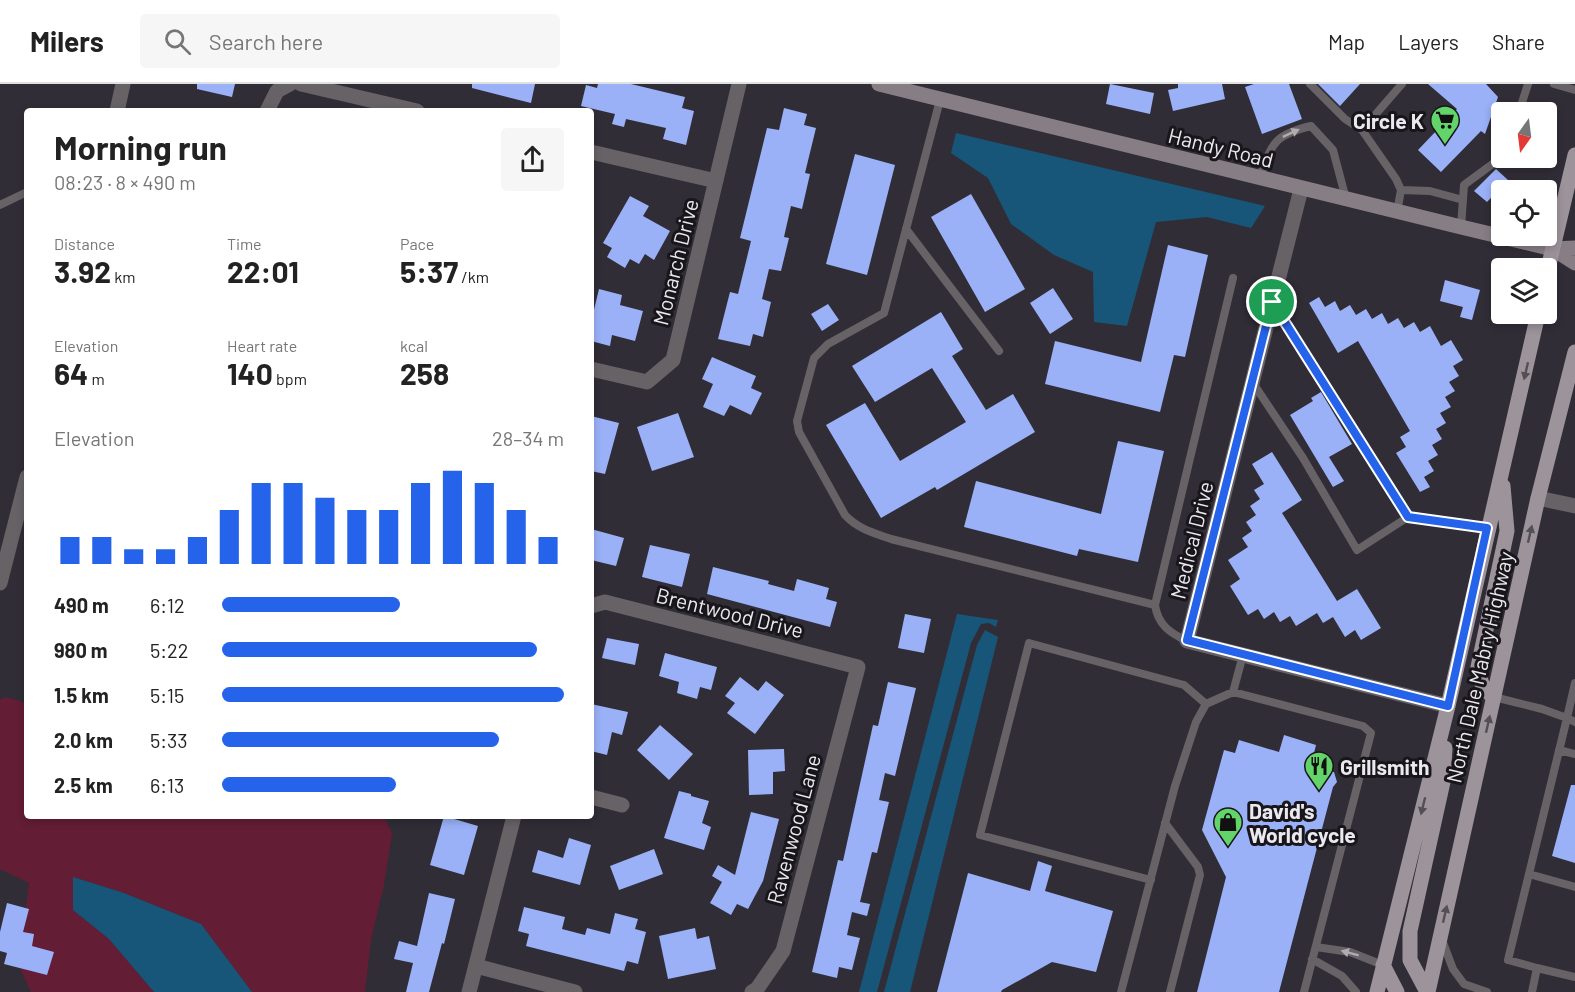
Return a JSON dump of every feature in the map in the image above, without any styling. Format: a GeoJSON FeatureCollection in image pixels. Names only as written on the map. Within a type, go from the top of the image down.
{"type":"FeatureCollection","features":[{"type":"Feature","properties":{"kind":"main road"},"geometry":{"type":"LineString","coordinates":[[1551,258],[1575,155]]}},
{"type":"Feature","properties":{"kind":"main road","name":"North Dale Mabry Highway"},"geometry":{"type":"LineString","coordinates":[[1377,992],[1448,706],[1487,528],[1502,474],[1536,324]]}},
{"type":"Feature","properties":{"kind":"main road","name":"North Dale Mabry Highway"},"geometry":{"type":"LineString","coordinates":[[1427,992],[1538,498],[1575,352]]}},
{"type":"Feature","properties":{"kind":"main road"},"geometry":{"type":"LineString","coordinates":[[1494,697],[1485,691],[1480,682],[1478,667],[1507,531],[1502,474]]}},
{"type":"Feature","properties":{"kind":"main road"},"geometry":{"type":"LineString","coordinates":[[1427,992],[1410,960],[1410,931],[1443,782],[1448,706]]}},
{"type":"Feature","properties":{"kind":"main road"},"geometry":{"type":"LineString","coordinates":[[1383,964],[1397,992]]}},
{"type":"Feature","properties":{"kind":"street"},"geometry":{"type":"LineString","coordinates":[[118,108],[123,84]]}},
{"type":"Feature","properties":{"kind":"street"},"geometry":{"type":"LineString","coordinates":[[269,108],[278,91],[290,84]]}},
{"type":"Feature","properties":{"kind":"street"},"geometry":{"type":"LineString","coordinates":[[301,84],[404,108]]}},
{"type":"Feature","properties":{"kind":"street","name":"Monarch Drive"},"geometry":{"type":"LineString","coordinates":[[594,370],[647,382],[673,360],[739,84]]}},
{"type":"Feature","properties":{"kind":"street","name":"Handy Road"},"geometry":{"type":"LineString","coordinates":[[879,84],[1259,179],[1553,249]]}},
{"type":"Feature","properties":{"kind":"street"},"geometry":{"type":"LineString","coordinates":[[594,153],[716,181]]}},
{"type":"Feature","properties":{"kind":"street","name":"Medical Drive"},"geometry":{"type":"LineString","coordinates":[[1187,640],[1301,189]]}},
{"type":"Feature","properties":{"kind":"street"},"geometry":{"type":"LineString","coordinates":[[1553,249],[1575,248]]}},
{"type":"Feature","properties":{"kind":"street"},"geometry":{"type":"LineString","coordinates":[[1553,249],[1575,263]]}},
{"type":"Feature","properties":{"kind":"street"},"geometry":{"type":"LineString","coordinates":[[0,583],[24,490]]}},
{"type":"Feature","properties":{"kind":"street"},"geometry":{"type":"LineString","coordinates":[[1538,498],[1575,506]]}},
{"type":"Feature","properties":{"kind":"street","name":"Brentwood Drive"},"geometry":{"type":"LineString","coordinates":[[594,605],[605,602],[858,667]]}},
{"type":"Feature","properties":{"kind":"street"},"geometry":{"type":"LineString","coordinates":[[1187,640],[1448,706]]}},
{"type":"Feature","properties":{"kind":"street","name":"Ravenwood Lane"},"geometry":{"type":"LineString","coordinates":[[752,992],[757,989],[783,951],[858,667]]}},
{"type":"Feature","properties":{"kind":"street"},"geometry":{"type":"LineString","coordinates":[[594,798],[622,805]]}},
{"type":"Feature","properties":{"kind":"street"},"geometry":{"type":"LineString","coordinates":[[469,992],[513,819]]}},
{"type":"Feature","properties":{"kind":"street"},"geometry":{"type":"LineString","coordinates":[[476,966],[575,992]]}},
{"type":"Feature","properties":{"kind":"lane"},"geometry":{"type":"LineString","coordinates":[[1310,84],[1345,119],[1362,130],[1396,179],[1401,190],[1397,212]]}},
{"type":"Feature","properties":{"kind":"lane"},"geometry":{"type":"LineString","coordinates":[[1362,130],[1402,84]]}},
{"type":"Feature","properties":{"kind":"lane"},"geometry":{"type":"LineString","coordinates":[[1522,102],[1528,84]]}},
{"type":"Feature","properties":{"kind":"lane"},"geometry":{"type":"LineString","coordinates":[[1554,84],[1575,90]]}},
{"type":"Feature","properties":{"kind":"lane"},"geometry":{"type":"LineString","coordinates":[[940,100],[884,313],[828,344],[814,358],[797,421],[805,447],[845,514],[851,522],[866,531],[1155,605]]}},
{"type":"Feature","properties":{"kind":"lane"},"geometry":{"type":"LineString","coordinates":[[1259,179],[1275,142],[1290,131],[1311,126],[1333,150],[1347,200]]}},
{"type":"Feature","properties":{"kind":"lane"},"geometry":{"type":"LineString","coordinates":[[1461,227],[1464,185],[1491,165]]}},
{"type":"Feature","properties":{"kind":"lane"},"geometry":{"type":"LineString","coordinates":[[1401,190],[1430,191],[1463,201]]}},
{"type":"Feature","properties":{"kind":"lane"},"geometry":{"type":"LineString","coordinates":[[0,205],[24,193]]}},
{"type":"Feature","properties":{"kind":"lane"},"geometry":{"type":"LineString","coordinates":[[906,229],[999,351]]}},
{"type":"Feature","properties":{"kind":"lane"},"geometry":{"type":"LineString","coordinates":[[1187,640],[1172,633],[1160,623],[1155,605],[1233,278]]}},
{"type":"Feature","properties":{"kind":"lane"},"geometry":{"type":"LineString","coordinates":[[1272,302],[1408,517]]}},
{"type":"Feature","properties":{"kind":"lane"},"geometry":{"type":"LineString","coordinates":[[1252,382],[1303,458],[1357,550],[1408,517],[1487,528]]}},
{"type":"Feature","properties":{"kind":"lane"},"geometry":{"type":"LineString","coordinates":[[1151,880],[980,835],[1029,643],[1184,685],[1206,704]]}},
{"type":"Feature","properties":{"kind":"lane"},"geometry":{"type":"LineString","coordinates":[[1233,693],[1243,655]]}},
{"type":"Feature","properties":{"kind":"lane"},"geometry":{"type":"LineString","coordinates":[[1575,682],[1508,960],[1575,977]]}},
{"type":"Feature","properties":{"kind":"lane"},"geometry":{"type":"LineString","coordinates":[[1121,992],[1175,786],[1196,722],[1206,704],[1233,693],[1364,726],[1371,733],[1304,992]]}},
{"type":"Feature","properties":{"kind":"lane"},"geometry":{"type":"LineString","coordinates":[[1494,697],[1542,709],[1575,722]]}},
{"type":"Feature","properties":{"kind":"lane"},"geometry":{"type":"LineString","coordinates":[[1559,750],[1575,754]]}},
{"type":"Feature","properties":{"kind":"lane"},"geometry":{"type":"LineString","coordinates":[[1166,823],[1198,867],[1200,875],[1170,992]]}},
{"type":"Feature","properties":{"kind":"lane"},"geometry":{"type":"LineString","coordinates":[[1528,874],[1575,887]]}},
{"type":"Feature","properties":{"kind":"lane"},"geometry":{"type":"LineString","coordinates":[[1440,937],[1453,969],[1464,984],[1487,992]]}},
{"type":"Feature","properties":{"kind":"lane"},"geometry":{"type":"LineString","coordinates":[[1316,947],[1350,952],[1383,964]]}},
{"type":"Feature","properties":{"kind":"lane"},"geometry":{"type":"LineString","coordinates":[[1312,959],[1342,976],[1356,992]]}},
{"type":"Feature","properties":{"kind":"lane"},"geometry":{"type":"LineString","coordinates":[[1532,992],[1537,968]]}},
{"type":"Feature","properties":{"kind":"shaded area"},"geometry":{"type":"Polygon","coordinates":[[[5,697],[24,702],[24,819],[385,819],[392,833],[384,885],[371,939],[365,992],[252,992],[201,924],[124,893],[73,877],[73,910],[109,939],[154,992],[31,992],[15,958],[25,915],[29,883],[0,869],[0,700],[5,697]]]}},
{"type":"Feature","properties":{"kind":"water"},"geometry":{"type":"Polygon","coordinates":[[[956,133],[1265,206],[1251,228],[1207,217],[1156,222],[1127,326],[1094,322],[1093,272],[1054,255],[1011,224],[988,178],[951,153],[956,133]]]}},
{"type":"Feature","properties":{"kind":"water"},"geometry":{"type":"Polygon","coordinates":[[[957,614],[998,620],[996,627],[989,623],[981,624],[971,643],[877,992],[859,992],[957,614]]]}},
{"type":"Feature","properties":{"kind":"water"},"geometry":{"type":"Polygon","coordinates":[[[985,630],[998,637],[910,992],[884,992],[977,645],[985,630]]]}},
{"type":"Feature","properties":{"kind":"water"},"geometry":{"type":"Polygon","coordinates":[[[73,877],[124,893],[201,924],[252,992],[154,992],[109,939],[73,910],[73,877]]]}},
{"type":"Feature","properties":{"kind":"building"},"geometry":{"type":"Polygon","coordinates":[[[197,84],[235,84],[232,97],[197,89],[197,84]]]}},
{"type":"Feature","properties":{"kind":"building"},"geometry":{"type":"Polygon","coordinates":[[[472,84],[535,84],[531,103],[472,88],[472,84]]]}},
{"type":"Feature","properties":{"kind":"building"},"geometry":{"type":"Polygon","coordinates":[[[598,84],[631,84],[685,97],[682,108],[694,111],[686,145],[663,139],[666,128],[626,119],[624,127],[612,124],[615,114],[581,106],[586,85],[597,88],[598,84]]]}},
{"type":"Feature","properties":{"kind":"building"},"geometry":{"type":"Polygon","coordinates":[[[1110,84],[1154,93],[1150,114],[1106,104],[1110,84]]]}},
{"type":"Feature","properties":{"kind":"building"},"geometry":{"type":"Polygon","coordinates":[[[1178,84],[1222,84],[1225,99],[1173,111],[1168,90],[1178,88],[1178,84]]]}},
{"type":"Feature","properties":{"kind":"building"},"geometry":{"type":"Polygon","coordinates":[[[1254,84],[1289,84],[1302,119],[1262,134],[1245,87],[1254,84]]]}},
{"type":"Feature","properties":{"kind":"building"},"geometry":{"type":"Polygon","coordinates":[[[1318,84],[1360,84],[1340,106],[1318,84]]]}},
{"type":"Feature","properties":{"kind":"building"},"geometry":{"type":"Polygon","coordinates":[[[1428,84],[1486,84],[1498,97],[1496,102],[1491,102],[1491,117],[1485,134],[1481,131],[1441,172],[1418,150],[1457,109],[1428,84]]]}},
{"type":"Feature","properties":{"kind":"building"},"geometry":{"type":"Polygon","coordinates":[[[784,108],[807,114],[804,125],[816,128],[805,173],[810,174],[802,209],[791,206],[784,237],[789,238],[781,271],[769,269],[762,299],[771,302],[763,337],[753,334],[750,346],[718,339],[730,292],[738,294],[751,241],[740,238],[767,128],[779,130],[784,108]]]}},
{"type":"Feature","properties":{"kind":"building"},"geometry":{"type":"Polygon","coordinates":[[[855,154],[895,165],[867,275],[826,264],[855,154]]]}},
{"type":"Feature","properties":{"kind":"building"},"geometry":{"type":"Polygon","coordinates":[[[1496,169],[1508,180],[1491,180],[1491,198],[1487,202],[1474,191],[1496,169]]]}},
{"type":"Feature","properties":{"kind":"building"},"geometry":{"type":"Polygon","coordinates":[[[971,194],[1025,289],[985,312],[931,217],[971,194]]]}},
{"type":"Feature","properties":{"kind":"building"},"geometry":{"type":"Polygon","coordinates":[[[630,196],[649,206],[643,216],[670,231],[654,260],[645,254],[639,264],[630,259],[625,268],[607,257],[612,248],[603,243],[630,196]]]}},
{"type":"Feature","properties":{"kind":"building"},"geometry":{"type":"Polygon","coordinates":[[[1168,245],[1208,255],[1185,357],[1174,355],[1160,412],[1045,384],[1055,341],[1141,362],[1168,245]]]}},
{"type":"Feature","properties":{"kind":"building"},"geometry":{"type":"Polygon","coordinates":[[[1445,280],[1480,290],[1472,320],[1460,317],[1463,307],[1440,301],[1445,280]]]}},
{"type":"Feature","properties":{"kind":"building"},"geometry":{"type":"Polygon","coordinates":[[[1053,288],[1073,319],[1050,334],[1030,303],[1053,288]]]}},
{"type":"Feature","properties":{"kind":"building"},"geometry":{"type":"Polygon","coordinates":[[[599,289],[622,295],[620,305],[643,311],[635,341],[612,335],[610,346],[594,342],[594,310],[599,289]]]}},
{"type":"Feature","properties":{"kind":"building"},"geometry":{"type":"Polygon","coordinates":[[[1319,297],[1325,307],[1335,301],[1340,311],[1350,305],[1356,315],[1366,309],[1372,319],[1382,313],[1388,324],[1398,318],[1404,328],[1414,322],[1420,332],[1430,326],[1441,346],[1451,340],[1463,360],[1453,366],[1459,376],[1449,382],[1455,391],[1445,397],[1451,407],[1440,413],[1446,423],[1436,429],[1442,439],[1432,445],[1438,455],[1428,461],[1434,471],[1424,477],[1430,487],[1420,492],[1396,453],[1406,447],[1400,437],[1410,431],[1358,341],[1338,353],[1309,303],[1319,297]]]}},
{"type":"Feature","properties":{"kind":"building"},"geometry":{"type":"Polygon","coordinates":[[[828,304],[839,320],[822,331],[811,314],[828,304]]]}},
{"type":"Feature","properties":{"kind":"building"},"geometry":{"type":"Polygon","coordinates":[[[941,312],[963,349],[952,356],[986,410],[1013,394],[1035,432],[937,490],[935,487],[881,518],[826,425],[865,403],[900,461],[966,422],[932,368],[875,402],[852,366],[941,312]]]}},
{"type":"Feature","properties":{"kind":"building"},"geometry":{"type":"Polygon","coordinates":[[[712,357],[756,376],[751,388],[762,393],[751,415],[730,405],[724,416],[703,407],[713,384],[702,379],[712,357]]]}},
{"type":"Feature","properties":{"kind":"building"},"geometry":{"type":"Polygon","coordinates":[[[1321,392],[1352,444],[1329,457],[1344,481],[1333,487],[1290,415],[1313,401],[1311,398],[1321,392]]]}},
{"type":"Feature","properties":{"kind":"building"},"geometry":{"type":"Polygon","coordinates":[[[678,413],[694,457],[652,471],[637,427],[678,413]]]}},
{"type":"Feature","properties":{"kind":"building"},"geometry":{"type":"Polygon","coordinates":[[[594,417],[619,423],[605,474],[594,472],[594,417]]]}},
{"type":"Feature","properties":{"kind":"building"},"geometry":{"type":"Polygon","coordinates":[[[1118,441],[1164,451],[1138,562],[1079,549],[1077,556],[964,527],[976,481],[1101,514],[1118,441]]]}},
{"type":"Feature","properties":{"kind":"building"},"geometry":{"type":"Polygon","coordinates":[[[1272,452],[1302,500],[1282,513],[1337,601],[1357,589],[1381,628],[1361,640],[1355,630],[1345,637],[1333,617],[1323,623],[1317,613],[1296,626],[1290,616],[1280,622],[1274,612],[1264,619],[1258,609],[1248,615],[1230,586],[1240,579],[1228,560],[1248,547],[1242,538],[1252,531],[1246,522],[1256,515],[1250,506],[1260,499],[1254,490],[1264,484],[1252,464],[1272,452]]]}},
{"type":"Feature","properties":{"kind":"building"},"geometry":{"type":"Polygon","coordinates":[[[594,530],[624,538],[616,566],[594,561],[594,530]]]}},
{"type":"Feature","properties":{"kind":"building"},"geometry":{"type":"Polygon","coordinates":[[[650,545],[690,554],[682,587],[642,577],[650,545]]]}},
{"type":"Feature","properties":{"kind":"building"},"geometry":{"type":"Polygon","coordinates":[[[713,567],[769,581],[768,584],[794,591],[797,579],[829,588],[826,599],[837,602],[830,627],[707,594],[713,567]]]}},
{"type":"Feature","properties":{"kind":"building"},"geometry":{"type":"Polygon","coordinates":[[[905,614],[931,619],[924,653],[898,648],[905,614]]]}},
{"type":"Feature","properties":{"kind":"building"},"geometry":{"type":"Polygon","coordinates":[[[607,638],[639,644],[635,665],[602,658],[607,638]]]}},
{"type":"Feature","properties":{"kind":"building"},"geometry":{"type":"Polygon","coordinates":[[[665,653],[717,667],[711,690],[700,687],[697,699],[677,693],[679,682],[659,676],[665,653]]]}},
{"type":"Feature","properties":{"kind":"building"},"geometry":{"type":"Polygon","coordinates":[[[740,677],[758,691],[766,681],[784,695],[755,734],[727,713],[735,703],[725,696],[740,677]]]}},
{"type":"Feature","properties":{"kind":"building"},"geometry":{"type":"Polygon","coordinates":[[[888,682],[916,688],[895,776],[885,773],[879,800],[889,802],[877,853],[872,852],[860,902],[870,904],[867,916],[852,912],[847,935],[860,938],[852,970],[839,967],[837,978],[812,972],[838,860],[843,861],[873,725],[878,726],[888,682]]]}},
{"type":"Feature","properties":{"kind":"building"},"geometry":{"type":"Polygon","coordinates":[[[594,705],[628,712],[622,735],[612,732],[607,755],[594,752],[594,705]]]}},
{"type":"Feature","properties":{"kind":"building"},"geometry":{"type":"Polygon","coordinates":[[[660,725],[693,754],[669,780],[637,750],[660,725]]]}},
{"type":"Feature","properties":{"kind":"building"},"geometry":{"type":"Polygon","coordinates":[[[1284,735],[1316,745],[1310,769],[1334,772],[1337,782],[1333,787],[1279,992],[1197,992],[1226,877],[1202,830],[1224,750],[1235,753],[1239,740],[1279,752],[1284,735]]]}},
{"type":"Feature","properties":{"kind":"building"},"geometry":{"type":"Polygon","coordinates":[[[784,749],[785,771],[773,772],[773,794],[749,795],[748,750],[784,749]]]}},
{"type":"Feature","properties":{"kind":"building"},"geometry":{"type":"Polygon","coordinates":[[[1571,785],[1575,785],[1575,863],[1552,856],[1571,785]]]}},
{"type":"Feature","properties":{"kind":"building"},"geometry":{"type":"Polygon","coordinates":[[[679,791],[709,801],[702,823],[711,827],[704,850],[664,838],[679,791]]]}},
{"type":"Feature","properties":{"kind":"building"},"geometry":{"type":"Polygon","coordinates":[[[751,812],[779,819],[763,881],[748,909],[737,904],[731,915],[710,903],[722,882],[712,876],[718,865],[735,875],[751,812]]]}},
{"type":"Feature","properties":{"kind":"building"},"geometry":{"type":"Polygon","coordinates":[[[443,819],[454,819],[478,826],[464,875],[430,865],[443,819]]]}},
{"type":"Feature","properties":{"kind":"building"},"geometry":{"type":"Polygon","coordinates":[[[569,838],[591,845],[580,885],[532,872],[538,850],[563,858],[569,838]]]}},
{"type":"Feature","properties":{"kind":"building"},"geometry":{"type":"Polygon","coordinates":[[[654,849],[663,874],[619,890],[610,866],[654,849]]]}},
{"type":"Feature","properties":{"kind":"building"},"geometry":{"type":"Polygon","coordinates":[[[1038,861],[1052,866],[1045,891],[1113,911],[1096,972],[1052,962],[1001,992],[937,992],[968,873],[1030,891],[1038,861]]]}},
{"type":"Feature","properties":{"kind":"building"},"geometry":{"type":"Polygon","coordinates":[[[429,893],[455,899],[429,992],[406,992],[413,963],[394,959],[399,941],[417,946],[429,893]]]}},
{"type":"Feature","properties":{"kind":"building"},"geometry":{"type":"Polygon","coordinates":[[[7,903],[29,909],[23,932],[34,934],[32,946],[54,952],[47,975],[4,964],[7,953],[0,951],[0,932],[7,903]]]}},
{"type":"Feature","properties":{"kind":"building"},"geometry":{"type":"Polygon","coordinates":[[[524,907],[565,917],[562,929],[585,935],[587,928],[610,934],[615,913],[638,919],[635,929],[646,932],[638,964],[627,961],[624,971],[526,946],[529,934],[518,931],[524,907]]]}},
{"type":"Feature","properties":{"kind":"building"},"geometry":{"type":"Polygon","coordinates":[[[695,928],[697,939],[709,936],[716,969],[668,979],[659,936],[695,928]]]}},
{"type":"Feature","properties":{"kind":"place","name":"Circle K"},"geometry":{"type":"Point","coordinates":[1445,146]}},
{"type":"Feature","properties":{"kind":"place","name":"Grillsmith"},"geometry":{"type":"Point","coordinates":[1319,792]}},
{"type":"Feature","properties":{"kind":"place","name":"David's World cycle"},"geometry":{"type":"Point","coordinates":[1228,848]}},
{"type":"Feature","properties":{"kind":"route"},"geometry":{"type":"LineString","coordinates":[[1272,302],[1408,517],[1487,528],[1448,706],[1187,640],[1272,302]]}}]}
